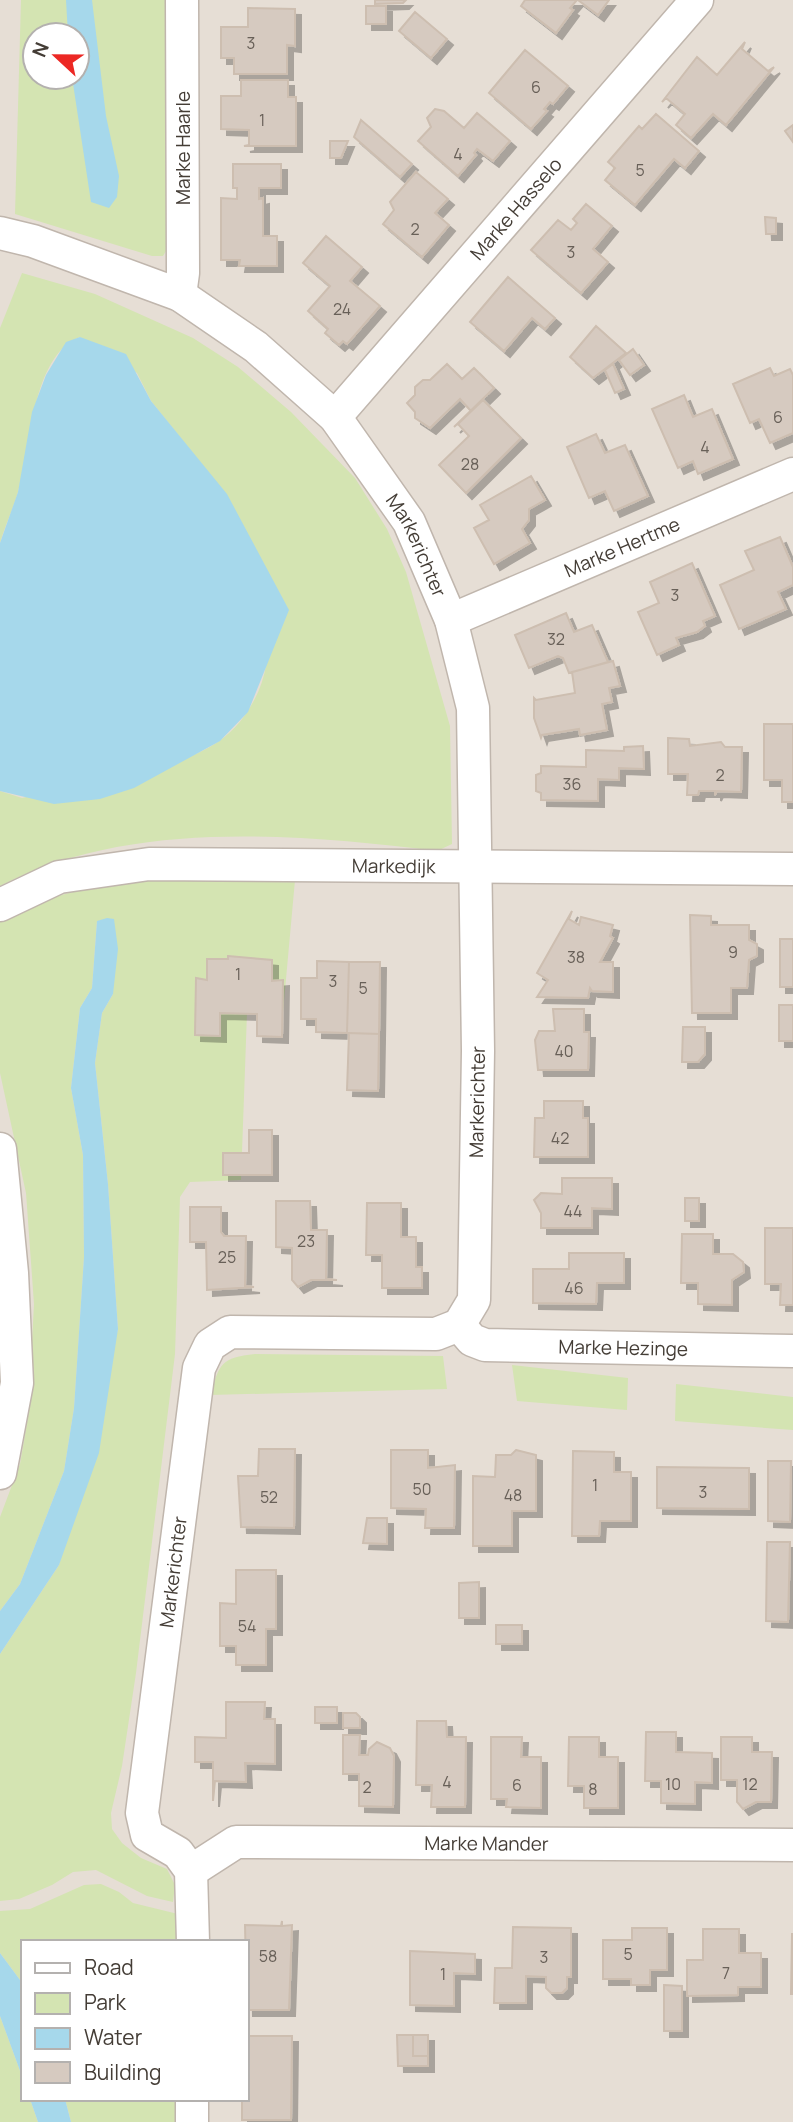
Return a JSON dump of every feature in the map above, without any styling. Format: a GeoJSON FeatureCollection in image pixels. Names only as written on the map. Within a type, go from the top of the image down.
{"type":"FeatureCollection","features":[{"type":"Feature","properties":{"kind":"street","name":"Marke Haarle"},"geometry":{"type":"LineString","coordinates":[[180,295],[183,260],[182,0]]}},
{"type":"Feature","properties":{"kind":"street","name":"Marke Hasselo"},"geometry":{"type":"LineString","coordinates":[[335,417],[697,0]]}},
{"type":"Feature","properties":{"kind":"street","name":"Markerichter"},"geometry":{"type":"LineString","coordinates":[[0,233],[33,241],[180,295],[256,347],[335,417],[409,522],[451,620],[473,708],[478,866],[474,1300],[459,1325],[436,1334],[230,1332],[210,1345],[199,1368],[142,1813],[147,1835],[178,1853],[191,1871]]}},
{"type":"Feature","properties":{"kind":"street","name":"Marke Hertme"},"geometry":{"type":"LineString","coordinates":[[451,620],[793,474]]}},
{"type":"Feature","properties":{"kind":"street","name":"Markedijk"},"geometry":{"type":"LineString","coordinates":[[0,905],[59,877],[149,864],[793,869]]}},
{"type":"Feature","properties":{"kind":"street"},"geometry":{"type":"LineString","coordinates":[[0,1149],[12,1273],[17,1383],[0,1473]]}},
{"type":"Feature","properties":{"kind":"street","name":"Marke Hezinge"},"geometry":{"type":"LineString","coordinates":[[459,1325],[472,1340],[498,1346],[793,1351]]}},
{"type":"Feature","properties":{"kind":"street","name":"Marke Mander"},"geometry":{"type":"LineString","coordinates":[[191,1871],[236,1842],[793,1845]]}},
{"type":"Feature","properties":{"kind":"street"},"geometry":{"type":"LineString","coordinates":[[191,1871],[193,1940]]}},
{"type":"Feature","properties":{"kind":"street"},"geometry":{"type":"LineString","coordinates":[[192,2101],[192,2122]]}},
{"type":"Feature","properties":{"kind":"shaded area"},"geometry":{"type":"Polygon","coordinates":[[[0,0],[793,0],[793,2122],[0,2122],[0,0]]]}},
{"type":"Feature","properties":{"kind":"green space"},"geometry":{"type":"Polygon","coordinates":[[[21,0],[168,0],[171,243],[163,256],[152,256],[15,214],[21,0]]]}},
{"type":"Feature","properties":{"kind":"green space"},"geometry":{"type":"Polygon","coordinates":[[[22,273],[95,294],[193,338],[238,367],[291,412],[355,478],[387,529],[406,572],[450,726],[452,844],[437,851],[271,837],[158,841],[103,850],[50,865],[0,886],[0,791],[22,798],[153,769],[201,752],[228,734],[250,708],[266,665],[195,456],[151,401],[137,373],[80,337],[64,347],[51,363],[42,383],[18,492],[0,543],[0,328],[22,273]]]}},
{"type":"Feature","properties":{"kind":"green space"},"geometry":{"type":"Polygon","coordinates":[[[135,880],[295,880],[283,1012],[247,1013],[241,1180],[190,1182],[180,1197],[175,1354],[136,1673],[122,1766],[111,1813],[112,1829],[122,1843],[141,1858],[167,1869],[175,1885],[173,1902],[147,1896],[96,1870],[73,1872],[52,1885],[19,1899],[0,1901],[0,1654],[59,1565],[118,1329],[108,1184],[95,1063],[102,1013],[113,994],[97,921],[92,988],[80,1008],[71,1088],[83,1155],[84,1257],[74,1408],[64,1471],[20,1584],[0,1611],[0,1517],[20,1464],[28,1417],[34,1304],[26,1193],[0,1073],[0,918],[66,894],[135,880]]]}},
{"type":"Feature","properties":{"kind":"green space"},"geometry":{"type":"Polygon","coordinates":[[[255,1354],[443,1356],[447,1389],[210,1395],[216,1376],[228,1360],[255,1354]]]}},
{"type":"Feature","properties":{"kind":"green space"},"geometry":{"type":"Polygon","coordinates":[[[512,1365],[628,1378],[627,1410],[517,1401],[512,1365]]]}},
{"type":"Feature","properties":{"kind":"green space"},"geometry":{"type":"Polygon","coordinates":[[[676,1384],[793,1397],[793,1430],[675,1421],[676,1384]]]}},
{"type":"Feature","properties":{"kind":"green space"},"geometry":{"type":"Polygon","coordinates":[[[101,1884],[119,1892],[133,1903],[178,1914],[178,1940],[21,1940],[21,1981],[0,1953],[0,1911],[30,1909],[84,1885],[101,1884]]]}},
{"type":"Feature","properties":{"kind":"green space"},"geometry":{"type":"Polygon","coordinates":[[[0,2016],[21,2074],[21,2101],[31,2101],[38,2122],[0,2122],[0,2016]]]}},
{"type":"Feature","properties":{"kind":"green space"},"geometry":{"type":"Polygon","coordinates":[[[66,2101],[176,2101],[176,2122],[71,2122],[66,2101]]]}},
{"type":"Feature","properties":{"kind":"water"},"geometry":{"type":"Polygon","coordinates":[[[66,0],[92,0],[106,116],[119,176],[117,197],[109,208],[91,202],[74,91],[91,91],[91,21],[67,21],[66,0]]]}},
{"type":"Feature","properties":{"kind":"water"},"geometry":{"type":"Polygon","coordinates":[[[80,337],[126,354],[151,401],[227,494],[289,610],[248,712],[220,741],[134,788],[100,799],[54,804],[0,791],[0,543],[18,492],[32,412],[46,375],[66,342],[80,337]]]}},
{"type":"Feature","properties":{"kind":"water"},"geometry":{"type":"Polygon","coordinates":[[[114,919],[118,949],[113,994],[102,1013],[95,1063],[108,1184],[118,1329],[99,1453],[59,1565],[0,1654],[0,1611],[20,1584],[64,1471],[74,1408],[84,1257],[83,1155],[71,1088],[80,1008],[92,988],[97,921],[114,919]]]}},
{"type":"Feature","properties":{"kind":"water"},"geometry":{"type":"Polygon","coordinates":[[[0,1953],[21,1981],[21,2074],[0,2016],[0,1953]]]}},
{"type":"Feature","properties":{"kind":"water"},"geometry":{"type":"Polygon","coordinates":[[[31,2101],[66,2101],[71,2122],[38,2122],[31,2101]]]}},
{"type":"Feature","properties":{"kind":"building"},"geometry":{"type":"Polygon","coordinates":[[[375,0],[406,0],[403,3],[375,4],[375,0]]]}},
{"type":"Feature","properties":{"kind":"building"},"geometry":{"type":"Polygon","coordinates":[[[525,0],[577,0],[556,33],[521,6],[525,0]]]}},
{"type":"Feature","properties":{"kind":"building"},"geometry":{"type":"Polygon","coordinates":[[[578,0],[609,0],[598,15],[578,0]]]}},
{"type":"Feature","properties":{"kind":"building"},"geometry":{"type":"Polygon","coordinates":[[[366,6],[386,6],[386,24],[366,24],[366,6]]]}},
{"type":"Feature","properties":{"kind":"building"},"geometry":{"type":"Polygon","coordinates":[[[248,8],[295,9],[295,46],[287,45],[287,74],[234,74],[234,58],[221,58],[221,27],[248,27],[248,8]]]}},
{"type":"Feature","properties":{"kind":"building"},"geometry":{"type":"Polygon","coordinates":[[[415,12],[447,39],[431,58],[399,31],[415,12]]]}},
{"type":"Feature","properties":{"kind":"building"},"geometry":{"type":"Polygon","coordinates":[[[745,42],[742,49],[768,71],[774,67],[726,125],[713,114],[691,138],[676,125],[685,114],[666,98],[662,102],[697,57],[717,75],[745,42]]]}},
{"type":"Feature","properties":{"kind":"building"},"geometry":{"type":"Polygon","coordinates":[[[525,50],[568,86],[553,104],[550,102],[544,109],[547,111],[531,129],[489,93],[525,50]]]}},
{"type":"Feature","properties":{"kind":"building"},"geometry":{"type":"Polygon","coordinates":[[[241,80],[288,80],[288,97],[296,97],[296,146],[244,146],[249,145],[249,130],[221,129],[221,96],[241,96],[241,80]]]}},
{"type":"Feature","properties":{"kind":"building"},"geometry":{"type":"Polygon","coordinates":[[[435,109],[444,111],[464,128],[477,113],[510,141],[493,161],[477,149],[474,153],[476,155],[458,176],[418,141],[431,127],[427,118],[435,109]]]}},
{"type":"Feature","properties":{"kind":"building"},"geometry":{"type":"Polygon","coordinates":[[[656,114],[699,151],[685,168],[674,159],[635,205],[605,180],[615,168],[608,162],[639,126],[642,129],[656,114]]]}},
{"type":"Feature","properties":{"kind":"building"},"geometry":{"type":"Polygon","coordinates":[[[361,120],[412,164],[400,177],[354,137],[361,120]]]}},
{"type":"Feature","properties":{"kind":"building"},"geometry":{"type":"Polygon","coordinates":[[[793,125],[793,142],[785,131],[793,125]]]}},
{"type":"Feature","properties":{"kind":"building"},"geometry":{"type":"Polygon","coordinates":[[[330,141],[348,141],[341,158],[330,158],[330,141]]]}},
{"type":"Feature","properties":{"kind":"building"},"geometry":{"type":"Polygon","coordinates":[[[233,164],[281,164],[281,188],[259,188],[259,199],[263,198],[263,236],[277,236],[277,266],[239,266],[240,260],[221,260],[221,198],[237,199],[237,188],[233,188],[233,164]]]}},
{"type":"Feature","properties":{"kind":"building"},"geometry":{"type":"Polygon","coordinates":[[[416,172],[448,199],[435,213],[449,225],[422,257],[383,224],[394,210],[390,202],[416,172]]]}},
{"type":"Feature","properties":{"kind":"building"},"geometry":{"type":"Polygon","coordinates":[[[586,204],[612,226],[593,249],[608,262],[581,293],[531,250],[558,220],[571,230],[577,223],[573,219],[586,204]]]}},
{"type":"Feature","properties":{"kind":"building"},"geometry":{"type":"Polygon","coordinates":[[[765,217],[776,218],[776,234],[766,234],[765,217]]]}},
{"type":"Feature","properties":{"kind":"building"},"geometry":{"type":"Polygon","coordinates":[[[326,236],[362,267],[350,281],[380,306],[347,344],[343,341],[339,345],[325,333],[328,329],[308,311],[330,286],[303,263],[326,236]]]}},
{"type":"Feature","properties":{"kind":"building"},"geometry":{"type":"Polygon","coordinates":[[[508,277],[555,318],[545,329],[532,318],[504,351],[470,322],[508,277]]]}},
{"type":"Feature","properties":{"kind":"building"},"geometry":{"type":"Polygon","coordinates":[[[596,326],[626,353],[593,378],[570,357],[596,326]]]}},
{"type":"Feature","properties":{"kind":"building"},"geometry":{"type":"Polygon","coordinates":[[[633,349],[644,365],[630,375],[619,360],[633,349]]]}},
{"type":"Feature","properties":{"kind":"building"},"geometry":{"type":"Polygon","coordinates":[[[447,364],[462,379],[474,368],[494,388],[471,411],[460,399],[430,428],[415,418],[415,412],[407,403],[415,395],[415,387],[423,380],[430,380],[447,364]]]}},
{"type":"Feature","properties":{"kind":"building"},"geometry":{"type":"Polygon","coordinates":[[[613,364],[624,389],[615,393],[605,370],[613,364]]]}},
{"type":"Feature","properties":{"kind":"building"},"geometry":{"type":"Polygon","coordinates":[[[770,368],[774,376],[790,369],[793,375],[793,433],[770,443],[759,419],[750,423],[733,384],[770,368]]]}},
{"type":"Feature","properties":{"kind":"building"},"geometry":{"type":"Polygon","coordinates":[[[684,395],[693,417],[712,409],[733,459],[698,474],[693,461],[678,468],[652,409],[684,395]]]}},
{"type":"Feature","properties":{"kind":"building"},"geometry":{"type":"Polygon","coordinates":[[[483,400],[521,438],[466,493],[439,465],[469,436],[458,424],[483,400]]]}},
{"type":"Feature","properties":{"kind":"building"},"geometry":{"type":"Polygon","coordinates":[[[596,434],[605,453],[625,445],[648,496],[614,511],[605,491],[589,498],[567,447],[596,434]]]}},
{"type":"Feature","properties":{"kind":"building"},"geometry":{"type":"Polygon","coordinates":[[[531,476],[545,500],[529,509],[529,520],[522,529],[530,543],[494,564],[474,528],[489,520],[480,505],[531,476]]]}},
{"type":"Feature","properties":{"kind":"building"},"geometry":{"type":"Polygon","coordinates":[[[780,537],[793,567],[793,585],[778,592],[786,609],[739,629],[720,585],[754,570],[745,551],[780,537]]]}},
{"type":"Feature","properties":{"kind":"building"},"geometry":{"type":"Polygon","coordinates":[[[692,563],[715,616],[703,621],[705,626],[697,632],[676,638],[679,645],[657,655],[638,612],[659,603],[650,582],[692,563]]]}},
{"type":"Feature","properties":{"kind":"building"},"geometry":{"type":"Polygon","coordinates":[[[566,613],[574,632],[592,625],[608,662],[569,673],[563,658],[558,656],[529,668],[515,635],[566,613]]]}},
{"type":"Feature","properties":{"kind":"building"},"geometry":{"type":"Polygon","coordinates":[[[613,661],[620,686],[609,688],[612,702],[602,704],[607,730],[580,735],[579,729],[542,735],[541,738],[534,718],[534,698],[536,700],[575,693],[572,672],[613,661]]]}},
{"type":"Feature","properties":{"kind":"building"},"geometry":{"type":"Polygon","coordinates":[[[764,724],[793,724],[793,802],[782,802],[782,780],[764,780],[764,724]]]}},
{"type":"Feature","properties":{"kind":"building"},"geometry":{"type":"Polygon","coordinates":[[[668,738],[689,739],[690,746],[721,742],[725,747],[742,747],[741,792],[717,791],[715,795],[715,791],[699,791],[698,795],[687,795],[688,774],[668,774],[668,738]]]}},
{"type":"Feature","properties":{"kind":"building"},"geometry":{"type":"Polygon","coordinates":[[[643,746],[644,769],[619,768],[619,780],[598,779],[598,801],[541,800],[541,793],[536,791],[536,775],[541,773],[541,766],[586,767],[586,750],[624,751],[624,747],[643,746]]]}},
{"type":"Feature","properties":{"kind":"building"},"geometry":{"type":"Polygon","coordinates":[[[572,911],[569,919],[579,925],[581,917],[613,925],[610,936],[613,938],[600,962],[613,962],[613,992],[592,991],[590,988],[588,998],[537,997],[548,980],[537,973],[572,911]]]}},
{"type":"Feature","properties":{"kind":"building"},"geometry":{"type":"Polygon","coordinates":[[[690,915],[711,916],[711,925],[749,925],[749,940],[757,944],[757,956],[749,960],[747,988],[731,988],[731,1013],[692,1013],[690,915]]]}},
{"type":"Feature","properties":{"kind":"building"},"geometry":{"type":"Polygon","coordinates":[[[780,939],[793,939],[793,987],[780,987],[780,939]]]}},
{"type":"Feature","properties":{"kind":"building"},"geometry":{"type":"Polygon","coordinates":[[[228,956],[272,960],[272,981],[283,980],[282,1037],[257,1036],[257,1014],[220,1013],[220,1036],[195,1035],[196,978],[207,980],[207,959],[228,959],[228,956]]]}},
{"type":"Feature","properties":{"kind":"building"},"geometry":{"type":"Polygon","coordinates":[[[317,961],[349,962],[347,1033],[316,1032],[316,1019],[301,1019],[301,978],[317,978],[317,961]]]}},
{"type":"Feature","properties":{"kind":"building"},"geometry":{"type":"Polygon","coordinates":[[[349,962],[380,962],[379,1034],[347,1033],[349,962]]]}},
{"type":"Feature","properties":{"kind":"building"},"geometry":{"type":"Polygon","coordinates":[[[779,1005],[793,1005],[793,1041],[779,1041],[779,1005]]]}},
{"type":"Feature","properties":{"kind":"building"},"geometry":{"type":"Polygon","coordinates":[[[553,1009],[584,1009],[584,1032],[589,1032],[588,1070],[538,1070],[535,1040],[539,1031],[555,1031],[553,1009]]]}},
{"type":"Feature","properties":{"kind":"building"},"geometry":{"type":"Polygon","coordinates":[[[683,1027],[705,1027],[705,1054],[698,1062],[682,1062],[683,1027]]]}},
{"type":"Feature","properties":{"kind":"building"},"geometry":{"type":"Polygon","coordinates":[[[349,1033],[379,1034],[378,1091],[347,1090],[349,1033]]]}},
{"type":"Feature","properties":{"kind":"building"},"geometry":{"type":"Polygon","coordinates":[[[544,1101],[583,1101],[583,1118],[588,1118],[588,1157],[534,1157],[535,1118],[544,1118],[544,1101]]]}},
{"type":"Feature","properties":{"kind":"building"},"geometry":{"type":"Polygon","coordinates":[[[249,1130],[272,1130],[272,1175],[223,1175],[223,1153],[249,1153],[249,1130]]]}},
{"type":"Feature","properties":{"kind":"building"},"geometry":{"type":"Polygon","coordinates":[[[562,1178],[612,1178],[612,1209],[592,1208],[592,1228],[541,1228],[541,1213],[534,1200],[541,1193],[562,1194],[562,1178]]]}},
{"type":"Feature","properties":{"kind":"building"},"geometry":{"type":"Polygon","coordinates":[[[685,1198],[699,1198],[699,1221],[685,1221],[685,1198]]]}},
{"type":"Feature","properties":{"kind":"building"},"geometry":{"type":"Polygon","coordinates":[[[276,1201],[310,1201],[311,1230],[327,1230],[326,1279],[337,1280],[311,1280],[298,1287],[292,1280],[292,1248],[276,1247],[276,1201]]]}},
{"type":"Feature","properties":{"kind":"building"},"geometry":{"type":"Polygon","coordinates":[[[367,1203],[401,1203],[401,1237],[416,1237],[416,1267],[422,1267],[422,1288],[382,1288],[382,1255],[366,1255],[367,1203]]]}},
{"type":"Feature","properties":{"kind":"building"},"geometry":{"type":"Polygon","coordinates":[[[190,1207],[221,1207],[221,1232],[224,1236],[246,1236],[245,1286],[254,1287],[207,1290],[206,1242],[190,1242],[190,1207]]]}},
{"type":"Feature","properties":{"kind":"building"},"geometry":{"type":"Polygon","coordinates":[[[765,1228],[793,1228],[793,1305],[780,1305],[781,1284],[765,1284],[765,1228]]]}},
{"type":"Feature","properties":{"kind":"building"},"geometry":{"type":"Polygon","coordinates":[[[682,1234],[713,1234],[713,1254],[733,1254],[743,1262],[744,1272],[732,1280],[732,1305],[698,1304],[698,1283],[681,1283],[682,1234]]]}},
{"type":"Feature","properties":{"kind":"building"},"geometry":{"type":"Polygon","coordinates":[[[569,1253],[624,1253],[624,1283],[597,1283],[596,1304],[533,1303],[533,1269],[569,1269],[569,1253]]]}},
{"type":"Feature","properties":{"kind":"building"},"geometry":{"type":"Polygon","coordinates":[[[259,1449],[295,1449],[294,1528],[241,1527],[238,1476],[258,1476],[259,1449]]]}},
{"type":"Feature","properties":{"kind":"building"},"geometry":{"type":"Polygon","coordinates":[[[391,1450],[428,1450],[428,1468],[455,1465],[454,1528],[425,1528],[426,1509],[391,1508],[391,1450]]]}},
{"type":"Feature","properties":{"kind":"building"},"geometry":{"type":"Polygon","coordinates":[[[516,1450],[536,1455],[536,1511],[512,1511],[512,1546],[473,1546],[473,1476],[495,1477],[496,1455],[511,1455],[516,1450]]]}},
{"type":"Feature","properties":{"kind":"building"},"geometry":{"type":"Polygon","coordinates":[[[573,1451],[614,1452],[614,1472],[631,1472],[631,1521],[600,1521],[599,1536],[572,1536],[573,1451]]]}},
{"type":"Feature","properties":{"kind":"building"},"geometry":{"type":"Polygon","coordinates":[[[768,1461],[791,1461],[790,1522],[768,1521],[768,1461]]]}},
{"type":"Feature","properties":{"kind":"building"},"geometry":{"type":"Polygon","coordinates":[[[657,1467],[749,1468],[749,1509],[657,1508],[657,1467]]]}},
{"type":"Feature","properties":{"kind":"building"},"geometry":{"type":"Polygon","coordinates":[[[367,1518],[387,1518],[387,1544],[363,1543],[367,1518]]]}},
{"type":"Feature","properties":{"kind":"building"},"geometry":{"type":"Polygon","coordinates":[[[767,1542],[790,1542],[788,1622],[766,1621],[767,1542]]]}},
{"type":"Feature","properties":{"kind":"building"},"geometry":{"type":"Polygon","coordinates":[[[236,1570],[276,1570],[276,1629],[266,1629],[266,1665],[236,1665],[236,1646],[220,1646],[220,1603],[236,1604],[236,1570]]]}},
{"type":"Feature","properties":{"kind":"building"},"geometry":{"type":"Polygon","coordinates":[[[479,1582],[479,1618],[459,1618],[459,1583],[479,1582]]]}},
{"type":"Feature","properties":{"kind":"building"},"geometry":{"type":"Polygon","coordinates":[[[496,1625],[522,1625],[522,1644],[496,1644],[496,1625]]]}},
{"type":"Feature","properties":{"kind":"building"},"geometry":{"type":"Polygon","coordinates":[[[226,1702],[265,1702],[264,1719],[275,1719],[275,1764],[245,1763],[246,1782],[215,1781],[213,1801],[213,1762],[195,1762],[195,1737],[226,1738],[226,1702]]]}},
{"type":"Feature","properties":{"kind":"building"},"geometry":{"type":"Polygon","coordinates":[[[315,1707],[337,1707],[337,1723],[315,1723],[315,1707]]]}},
{"type":"Feature","properties":{"kind":"building"},"geometry":{"type":"Polygon","coordinates":[[[343,1713],[356,1713],[360,1717],[360,1728],[343,1728],[343,1713]]]}},
{"type":"Feature","properties":{"kind":"building"},"geometry":{"type":"Polygon","coordinates":[[[417,1721],[446,1721],[447,1737],[466,1737],[465,1807],[431,1807],[432,1785],[416,1785],[417,1721]]]}},
{"type":"Feature","properties":{"kind":"building"},"geometry":{"type":"Polygon","coordinates":[[[646,1732],[676,1732],[676,1752],[712,1753],[712,1783],[695,1782],[695,1804],[661,1803],[661,1781],[645,1781],[646,1732]]]}},
{"type":"Feature","properties":{"kind":"building"},"geometry":{"type":"Polygon","coordinates":[[[343,1735],[360,1735],[359,1755],[368,1755],[369,1749],[377,1742],[390,1748],[394,1756],[393,1807],[359,1806],[359,1774],[343,1774],[343,1735]]]}},
{"type":"Feature","properties":{"kind":"building"},"geometry":{"type":"Polygon","coordinates":[[[491,1737],[522,1737],[521,1757],[541,1757],[541,1808],[506,1807],[507,1799],[491,1799],[491,1737]]]}},
{"type":"Feature","properties":{"kind":"building"},"geometry":{"type":"Polygon","coordinates":[[[569,1737],[599,1737],[599,1757],[618,1757],[618,1808],[584,1808],[584,1786],[568,1786],[569,1737]]]}},
{"type":"Feature","properties":{"kind":"building"},"geometry":{"type":"Polygon","coordinates":[[[721,1737],[752,1737],[752,1752],[772,1752],[771,1802],[756,1802],[743,1809],[737,1802],[737,1780],[721,1780],[721,1737]]]}},
{"type":"Feature","properties":{"kind":"building"},"geometry":{"type":"Polygon","coordinates":[[[282,1921],[282,1926],[292,1925],[289,2010],[248,2010],[248,1940],[245,1940],[245,1925],[281,1926],[282,1921]]]}},
{"type":"Feature","properties":{"kind":"building"},"geometry":{"type":"Polygon","coordinates":[[[513,1927],[571,1928],[571,1977],[567,1977],[567,1988],[562,1993],[551,1993],[546,1988],[546,1977],[526,1976],[526,2003],[494,2003],[495,1968],[512,1968],[513,1927]]]}},
{"type":"Feature","properties":{"kind":"building"},"geometry":{"type":"Polygon","coordinates":[[[632,1928],[667,1928],[667,1970],[650,1970],[650,1985],[631,1985],[631,1979],[603,1979],[603,1940],[632,1940],[632,1928]]]}},
{"type":"Feature","properties":{"kind":"building"},"geometry":{"type":"Polygon","coordinates":[[[703,1929],[739,1929],[739,1953],[761,1953],[761,1987],[738,1987],[738,1995],[687,1996],[687,1960],[703,1960],[703,1929]]]}},
{"type":"Feature","properties":{"kind":"building"},"geometry":{"type":"Polygon","coordinates":[[[792,1934],[793,1994],[791,1994],[792,1934]]]}},
{"type":"Feature","properties":{"kind":"building"},"geometry":{"type":"Polygon","coordinates":[[[410,1951],[475,1954],[475,1974],[454,1973],[454,2006],[410,2005],[410,1951]]]}},
{"type":"Feature","properties":{"kind":"building"},"geometry":{"type":"Polygon","coordinates":[[[664,1985],[682,1986],[682,2031],[664,2031],[664,1985]]]}},
{"type":"Feature","properties":{"kind":"building"},"geometry":{"type":"Polygon","coordinates":[[[397,2035],[413,2035],[413,2056],[428,2056],[428,2066],[398,2066],[397,2035]]]}},
{"type":"Feature","properties":{"kind":"building"},"geometry":{"type":"Polygon","coordinates":[[[413,2035],[428,2035],[428,2056],[413,2056],[413,2035]]]}},
{"type":"Feature","properties":{"kind":"building"},"geometry":{"type":"Polygon","coordinates":[[[248,2036],[292,2036],[291,2120],[242,2120],[242,2101],[248,2101],[248,2036]]]}}]}
